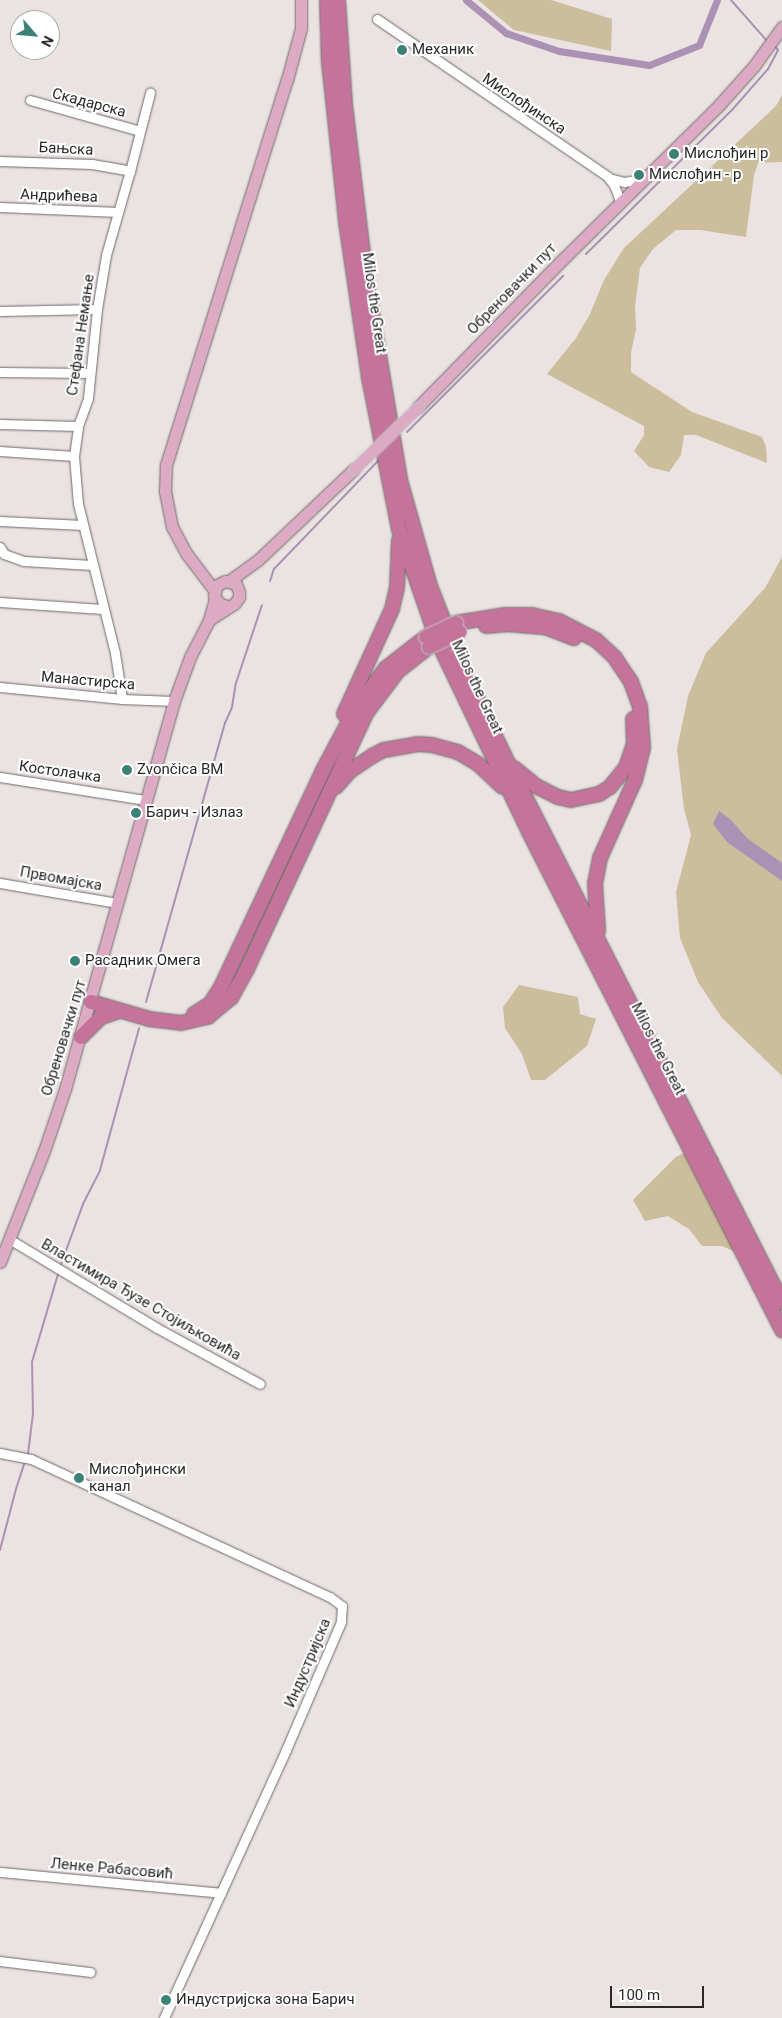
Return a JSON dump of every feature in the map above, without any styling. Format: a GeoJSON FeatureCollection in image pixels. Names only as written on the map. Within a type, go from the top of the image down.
{"type":"FeatureCollection","features":[{"type":"Feature","properties":{"kind":"highway","name":"Milos the Great"},"geometry":{"type":"LineString","coordinates":[[327,0],[329,62],[346,222],[369,378],[400,529],[438,642],[511,796],[782,1330]]}},
{"type":"Feature","properties":{"kind":"highway","name":"Milos the Great"},"geometry":{"type":"LineString","coordinates":[[338,0],[344,105],[353,181],[366,278],[400,480],[415,537],[447,632],[508,762],[782,1302]]}},
{"type":"Feature","properties":{"kind":"highway"},"geometry":{"type":"LineString","coordinates":[[322,772],[325,755],[392,609],[397,588],[400,529]]}},
{"type":"Feature","properties":{"kind":"highway"},"geometry":{"type":"LineString","coordinates":[[92,997],[172,1018],[195,1014],[210,1004],[221,987],[347,723],[378,677],[399,655],[458,628],[505,614],[532,615],[559,621],[596,640],[615,658],[631,682],[640,707],[643,748],[635,780],[605,845],[597,870],[595,901],[598,940]]}},
{"type":"Feature","properties":{"kind":"highway"},"geometry":{"type":"LineString","coordinates":[[458,628],[507,624],[545,627],[577,639],[603,659],[621,684],[628,701],[634,729],[631,756],[620,778],[599,794],[570,800],[558,797],[536,786],[508,762]]}},
{"type":"Feature","properties":{"kind":"highway"},"geometry":{"type":"LineString","coordinates":[[92,997],[119,1011],[160,1021],[181,1023],[203,1019],[224,1004],[237,988],[247,969],[351,745],[376,698],[398,671],[427,642]]}},
{"type":"Feature","properties":{"kind":"highway"},"geometry":{"type":"LineString","coordinates":[[324,806],[341,781],[360,762],[384,750],[417,744],[446,748],[469,758],[487,770],[511,796]]}},
{"type":"Feature","properties":{"kind":"highway"},"geometry":{"type":"LineString","coordinates":[[80,1037],[100,1017],[119,1011]]}},
{"type":"Feature","properties":{"kind":"main road"},"geometry":{"type":"LineString","coordinates":[[194,564],[227,581],[238,589],[237,600],[229,606],[220,604],[215,594],[194,564],[176,536],[169,518],[165,492],[166,465],[293,62],[301,28],[301,0]]}},
{"type":"Feature","properties":{"kind":"main road","name":"Обреновачки пут"},"geometry":{"type":"LineString","coordinates":[[227,581],[254,563],[418,407],[620,201],[718,105],[770,44],[782,27]]}},
{"type":"Feature","properties":{"kind":"main road","name":"Обреновачки пут"},"geometry":{"type":"LineString","coordinates":[[238,589],[254,563]]}},
{"type":"Feature","properties":{"kind":"main road"},"geometry":{"type":"LineString","coordinates":[[215,594],[220,582],[227,581]]}},
{"type":"Feature","properties":{"kind":"main road","name":"Обреновачки пут"},"geometry":{"type":"LineString","coordinates":[[0,1259],[50,1133],[92,997],[174,701],[190,656],[209,620],[215,594]]}},
{"type":"Feature","properties":{"kind":"main road","name":"Обреновачки пут"},"geometry":{"type":"LineString","coordinates":[[209,620],[229,606]]}},
{"type":"Feature","properties":{"kind":"street","name":"Мислођинска"},"geometry":{"type":"LineString","coordinates":[[377,19],[607,176],[624,182],[642,179]]}},
{"type":"Feature","properties":{"kind":"street","name":"Стефана Немање"},"geometry":{"type":"LineString","coordinates":[[122,699],[115,653],[102,609],[78,504],[74,456],[78,426],[85,418],[97,309],[106,255],[150,93]]}},
{"type":"Feature","properties":{"kind":"street","name":"Скадарска"},"geometry":{"type":"LineString","coordinates":[[30,100],[140,131]]}},
{"type":"Feature","properties":{"kind":"street","name":"Бањска"},"geometry":{"type":"LineString","coordinates":[[0,161],[92,164],[130,171]]}},
{"type":"Feature","properties":{"kind":"street","name":"Мислођинска"},"geometry":{"type":"LineString","coordinates":[[607,176],[614,185],[620,201]]}},
{"type":"Feature","properties":{"kind":"street","name":"Андрићева"},"geometry":{"type":"LineString","coordinates":[[0,207],[118,212]]}},
{"type":"Feature","properties":{"kind":"street"},"geometry":{"type":"LineString","coordinates":[[0,311],[97,309]]}},
{"type":"Feature","properties":{"kind":"street"},"geometry":{"type":"LineString","coordinates":[[0,372],[90,373]]}},
{"type":"Feature","properties":{"kind":"street"},"geometry":{"type":"LineString","coordinates":[[0,424],[78,426]]}},
{"type":"Feature","properties":{"kind":"street"},"geometry":{"type":"LineString","coordinates":[[0,451],[74,456]]}},
{"type":"Feature","properties":{"kind":"street"},"geometry":{"type":"LineString","coordinates":[[0,522],[83,525]]}},
{"type":"Feature","properties":{"kind":"street"},"geometry":{"type":"LineString","coordinates":[[0,548],[4,554],[23,561],[92,565]]}},
{"type":"Feature","properties":{"kind":"street"},"geometry":{"type":"LineString","coordinates":[[0,602],[102,609]]}},
{"type":"Feature","properties":{"kind":"street","name":"Манастирска"},"geometry":{"type":"LineString","coordinates":[[0,687],[122,699],[174,701]]}},
{"type":"Feature","properties":{"kind":"street","name":"Костолачка"},"geometry":{"type":"LineString","coordinates":[[0,777],[146,800]]}},
{"type":"Feature","properties":{"kind":"street","name":"Првомајска"},"geometry":{"type":"LineString","coordinates":[[0,883],[117,903]]}},
{"type":"Feature","properties":{"kind":"street","name":"Властимира Ђузе Стојиљковића"},"geometry":{"type":"LineString","coordinates":[[9,1239],[157,1328],[260,1384]]}},
{"type":"Feature","properties":{"kind":"street","name":"Индустријска"},"geometry":{"type":"LineString","coordinates":[[0,1453],[26,1458],[330,1597],[342,1606],[341,1622],[286,1750],[164,2018]]}},
{"type":"Feature","properties":{"kind":"street","name":"Ленке Рабасовић"},"geometry":{"type":"LineString","coordinates":[[0,1872],[221,1893]]}},
{"type":"Feature","properties":{"kind":"street"},"geometry":{"type":"LineString","coordinates":[[0,1961],[90,1972]]}},
{"type":"Feature","properties":{"kind":"shaded area"},"geometry":{"type":"Polygon","coordinates":[[[478,0],[551,0],[612,19],[611,51],[514,30],[478,0]]]}},
{"type":"Feature","properties":{"kind":"shaded area"},"geometry":{"type":"Polygon","coordinates":[[[782,95],[782,162],[758,163],[754,175],[746,237],[700,230],[676,230],[653,249],[640,268],[635,306],[636,329],[631,353],[631,372],[692,412],[762,437],[766,447],[767,463],[696,435],[684,435],[681,455],[669,472],[649,467],[634,451],[644,435],[644,426],[547,374],[576,338],[590,314],[604,280],[624,248],[776,106],[782,95]]]}},
{"type":"Feature","properties":{"kind":"shaded area"},"geometry":{"type":"Polygon","coordinates":[[[782,557],[782,1076],[722,1018],[698,982],[680,938],[676,892],[691,835],[684,809],[677,749],[688,696],[706,653],[765,588],[782,557]]]}},
{"type":"Feature","properties":{"kind":"shaded area"},"geometry":{"type":"Polygon","coordinates":[[[719,811],[730,819],[747,838],[782,863],[782,881],[727,842],[713,824],[719,811]]]}},
{"type":"Feature","properties":{"kind":"shaded area"},"geometry":{"type":"Polygon","coordinates":[[[519,985],[578,997],[580,1014],[596,1019],[587,1046],[545,1080],[531,1080],[522,1054],[505,1028],[503,1007],[519,985]]]}},
{"type":"Feature","properties":{"kind":"shaded area"},"geometry":{"type":"Polygon","coordinates":[[[703,1143],[719,1158],[715,1185],[741,1232],[733,1251],[722,1246],[702,1246],[689,1229],[668,1216],[645,1221],[633,1200],[676,1157],[703,1143]]]}},
{"type":"Feature","properties":{"kind":"waterway"},"geometry":{"type":"LineString","coordinates":[[466,0],[506,33],[559,51],[649,65],[699,45],[717,0]]}},
{"type":"Feature","properties":{"kind":"waterway"},"geometry":{"type":"LineString","coordinates":[[731,0],[767,41]]}},
{"type":"Feature","properties":{"kind":"waterway"},"geometry":{"type":"LineString","coordinates":[[586,254],[732,110],[768,69],[778,50],[774,45]]}},
{"type":"Feature","properties":{"kind":"waterway"},"geometry":{"type":"LineString","coordinates":[[407,432],[563,276]]}},
{"type":"Feature","properties":{"kind":"waterway"},"geometry":{"type":"LineString","coordinates":[[270,581],[274,569],[380,459]]}},
{"type":"Feature","properties":{"kind":"waterway"},"geometry":{"type":"LineString","coordinates":[[146,1002],[225,723],[232,707],[236,683],[262,605]]}},
{"type":"Feature","properties":{"kind":"waterway"},"geometry":{"type":"LineString","coordinates":[[60,1267],[83,1204],[100,1170],[139,1028]]}},
{"type":"Feature","properties":{"kind":"waterway"},"geometry":{"type":"LineString","coordinates":[[28,1454],[33,1413],[32,1362],[58,1274]]}},
{"type":"Feature","properties":{"kind":"waterway"},"geometry":{"type":"LineString","coordinates":[[0,1550],[25,1461]]}},
{"type":"Feature","properties":{"kind":"place","name":"Механик"},"geometry":{"type":"Point","coordinates":[402,50]}},
{"type":"Feature","properties":{"kind":"place","name":"Мислођин р"},"geometry":{"type":"Point","coordinates":[674,154]}},
{"type":"Feature","properties":{"kind":"place","name":"Мислођин - р"},"geometry":{"type":"Point","coordinates":[639,175]}},
{"type":"Feature","properties":{"kind":"place","name":"Zvončica BM"},"geometry":{"type":"Point","coordinates":[127,770]}},
{"type":"Feature","properties":{"kind":"place","name":"Барич - Излаз"},"geometry":{"type":"Point","coordinates":[136,813]}},
{"type":"Feature","properties":{"kind":"place","name":"Расадник Омега"},"geometry":{"type":"Point","coordinates":[75,961]}},
{"type":"Feature","properties":{"kind":"place","name":"Мислођински канал"},"geometry":{"type":"Point","coordinates":[79,1478]}},
{"type":"Feature","properties":{"kind":"place","name":"Индустријска зона Барич"},"geometry":{"type":"Point","coordinates":[166,2000]}}]}
